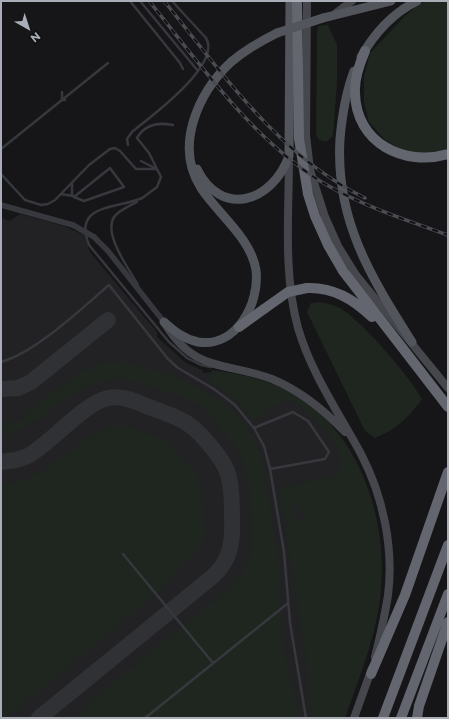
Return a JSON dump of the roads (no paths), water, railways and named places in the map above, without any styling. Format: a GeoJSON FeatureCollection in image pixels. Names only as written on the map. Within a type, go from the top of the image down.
{"type":"FeatureCollection","features":[{"type":"Feature","properties":{"kind":"highway"},"geometry":{"type":"LineString","coordinates":[[297,1],[298,139],[308,194],[319,226],[338,263],[446,404]]}},
{"type":"Feature","properties":{"kind":"highway"},"geometry":{"type":"LineString","coordinates":[[364,51],[357,73],[355,94],[359,115],[369,134],[385,148],[405,157],[426,159],[448,154]]}},
{"type":"Feature","properties":{"kind":"highway"},"geometry":{"type":"LineString","coordinates":[[239,327],[288,292],[307,288],[335,292],[352,300],[397,342]]}},
{"type":"Feature","properties":{"kind":"highway"},"geometry":{"type":"LineString","coordinates":[[371,674],[405,595],[448,472]]}},
{"type":"Feature","properties":{"kind":"highway"},"geometry":{"type":"LineString","coordinates":[[383,718],[448,545]]}},
{"type":"Feature","properties":{"kind":"highway"},"geometry":{"type":"LineString","coordinates":[[401,718],[448,594]]}},
{"type":"Feature","properties":{"kind":"highway"},"geometry":{"type":"LineString","coordinates":[[413,718],[419,706],[448,622]]}},
{"type":"Feature","properties":{"kind":"highway"},"geometry":{"type":"LineString","coordinates":[[417,718],[419,706]]}},
{"type":"Feature","properties":{"kind":"main road"},"geometry":{"type":"LineString","coordinates":[[290,1],[289,270],[296,316],[312,365],[352,440],[374,486],[386,528],[388,549],[388,594],[371,674],[354,718]]}},
{"type":"Feature","properties":{"kind":"main road"},"geometry":{"type":"LineString","coordinates":[[307,1],[306,135],[314,186],[325,217],[346,261],[366,289],[412,342],[448,388]]}},
{"type":"Feature","properties":{"kind":"main road"},"geometry":{"type":"LineString","coordinates":[[323,18],[343,9],[352,1]]}},
{"type":"Feature","properties":{"kind":"main road"},"geometry":{"type":"LineString","coordinates":[[164,322],[182,336],[198,342],[219,340],[239,327],[254,296],[256,281],[254,262],[245,244],[198,183],[192,170],[190,153],[191,132],[194,118],[200,104],[213,83],[240,55],[250,47],[277,33],[323,18],[391,1]]}},
{"type":"Feature","properties":{"kind":"main road"},"geometry":{"type":"LineString","coordinates":[[412,342],[381,292],[362,256],[352,232],[343,195],[340,157],[342,118],[350,82],[364,51],[387,23],[417,1]]}},
{"type":"Feature","properties":{"kind":"main road"},"geometry":{"type":"LineString","coordinates":[[190,153],[198,172],[211,188],[226,197],[238,199],[257,195],[271,187],[280,174],[289,156]]}},
{"type":"Feature","properties":{"kind":"main road"},"geometry":{"type":"LineString","coordinates":[[164,322],[176,341],[184,349],[203,361],[271,379],[292,389],[324,411],[352,440]]}},
{"type":"Feature","properties":{"kind":"street"},"geometry":{"type":"LineString","coordinates":[[1,205],[73,224],[94,237],[108,251],[164,322]]}},
{"type":"Feature","properties":{"kind":"lane"},"geometry":{"type":"LineString","coordinates":[[140,1],[198,71]]}},
{"type":"Feature","properties":{"kind":"lane"},"geometry":{"type":"LineString","coordinates":[[128,145],[127,139],[132,132],[180,93],[198,71],[208,52],[208,41],[172,1]]}},
{"type":"Feature","properties":{"kind":"lane"},"geometry":{"type":"LineString","coordinates":[[131,2],[180,62],[183,69]]}},
{"type":"Feature","properties":{"kind":"lane"},"geometry":{"type":"LineString","coordinates":[[1,149],[108,63]]}},
{"type":"Feature","properties":{"kind":"lane"},"geometry":{"type":"LineString","coordinates":[[62,92],[63,100]]}},
{"type":"Feature","properties":{"kind":"lane"},"geometry":{"type":"LineString","coordinates":[[148,303],[110,232],[111,224],[117,214],[142,198],[156,187],[160,181],[160,174],[156,169],[149,153],[137,138],[152,124],[160,122],[173,125]]}},
{"type":"Feature","properties":{"kind":"lane"},"geometry":{"type":"LineString","coordinates":[[1,174],[25,200],[34,204],[48,204],[72,183],[89,165],[110,149],[115,148],[120,151],[136,169],[156,169]]}},
{"type":"Feature","properties":{"kind":"lane"},"geometry":{"type":"LineString","coordinates":[[140,161],[156,169]]}},
{"type":"Feature","properties":{"kind":"lane"},"geometry":{"type":"LineString","coordinates":[[60,194],[73,196],[84,201],[124,187],[110,168],[73,196]]}},
{"type":"Feature","properties":{"kind":"lane"},"geometry":{"type":"LineString","coordinates":[[72,183],[73,196]]}},
{"type":"Feature","properties":{"kind":"lane"},"geometry":{"type":"LineString","coordinates":[[142,198],[104,208],[94,214],[86,225],[86,236],[89,245],[180,353],[201,365],[222,366]]}},
{"type":"Feature","properties":{"kind":"lane"},"geometry":{"type":"LineString","coordinates":[[1,362],[23,354],[109,285],[168,359],[178,368],[230,400],[240,410],[254,428],[264,446],[270,469],[284,552],[287,604],[306,718]]}},
{"type":"Feature","properties":{"kind":"lane"},"geometry":{"type":"LineString","coordinates":[[254,428],[293,412],[308,421],[330,452],[325,459],[270,469]]}},
{"type":"Feature","properties":{"kind":"lane"},"geometry":{"type":"LineString","coordinates":[[123,554],[213,664]]}},
{"type":"Feature","properties":{"kind":"lane"},"geometry":{"type":"LineString","coordinates":[[145,718],[287,604]]}},
{"type":"Feature","properties":{"kind":"railway"},"geometry":{"type":"LineString","coordinates":[[149,1],[209,76],[251,124],[274,146],[299,166],[325,184],[354,199],[448,235]]}},
{"type":"Feature","properties":{"kind":"railway"},"geometry":{"type":"LineString","coordinates":[[164,1],[208,57],[254,111],[279,136],[306,160],[334,180],[365,198]]}}]}
